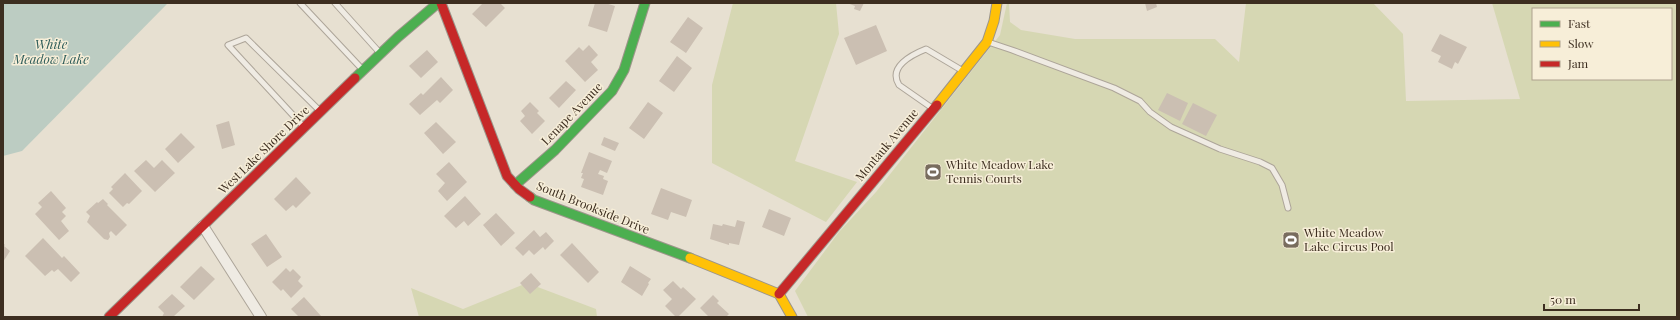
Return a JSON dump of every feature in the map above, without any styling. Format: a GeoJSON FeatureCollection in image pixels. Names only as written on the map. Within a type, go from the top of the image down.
{"type":"FeatureCollection","features":[{"type":"Feature","properties":{"kind":"street","name":"West Lake Shore Drive"},"geometry":{"type":"LineString","coordinates":[[109,317],[320,111],[381,53],[438,3]]}},
{"type":"Feature","properties":{"kind":"street","name":"South Brookside Drive"},"geometry":{"type":"LineString","coordinates":[[441,3],[507,176],[515,185],[534,200],[546,205],[715,267],[779,294]]}},
{"type":"Feature","properties":{"kind":"street","name":"Lenape Avenue"},"geometry":{"type":"LineString","coordinates":[[515,185],[555,150],[612,91],[624,70],[645,3]]}},
{"type":"Feature","properties":{"kind":"street","name":"Montauk Avenue"},"geometry":{"type":"LineString","coordinates":[[779,294],[964,72],[987,42],[994,21],[997,3]]}},
{"type":"Feature","properties":{"kind":"street"},"geometry":{"type":"LineString","coordinates":[[203,226],[261,317]]}},
{"type":"Feature","properties":{"kind":"street"},"geometry":{"type":"LineString","coordinates":[[779,294],[792,317]]}},
{"type":"Feature","properties":{"kind":"lane"},"geometry":{"type":"LineString","coordinates":[[300,3],[363,70]]}},
{"type":"Feature","properties":{"kind":"lane"},"geometry":{"type":"LineString","coordinates":[[335,3],[381,53]]}},
{"type":"Feature","properties":{"kind":"lane"},"geometry":{"type":"LineString","coordinates":[[304,127],[228,45],[246,38],[320,111]]}},
{"type":"Feature","properties":{"kind":"lane"},"geometry":{"type":"LineString","coordinates":[[987,42],[1032,57],[1120,91],[1140,101],[1150,112],[1172,127],[1220,149],[1260,162],[1272,168],[1282,185],[1288,208]]}},
{"type":"Feature","properties":{"kind":"lane"},"geometry":{"type":"LineString","coordinates":[[933,109],[900,85],[896,80],[896,71],[910,56],[926,49],[964,72]]}},
{"type":"Feature","properties":{"kind":"green space"},"geometry":{"type":"Polygon","coordinates":[[[733,3],[836,3],[839,34],[795,161],[857,182],[826,222],[712,163],[712,85],[733,3]]]}},
{"type":"Feature","properties":{"kind":"green space"},"geometry":{"type":"Polygon","coordinates":[[[1007,3],[1009,3],[1010,22],[1021,30],[1075,39],[1215,39],[1239,62],[1246,3],[1373,3],[1403,34],[1406,101],[1520,99],[1492,3],[1677,3],[1677,317],[808,317],[795,291],[839,232],[876,192],[1000,35],[1007,3]]]}},
{"type":"Feature","properties":{"kind":"green space"},"geometry":{"type":"Polygon","coordinates":[[[527,283],[596,309],[597,317],[419,317],[411,288],[463,309],[527,283]]]}},
{"type":"Feature","properties":{"kind":"water","name":"White Meadow Lake"},"geometry":{"type":"Polygon","coordinates":[[[3,3],[168,3],[22,151],[3,156],[3,3]]]}},
{"type":"Feature","properties":{"kind":"building"},"geometry":{"type":"Polygon","coordinates":[[[483,3],[500,3],[505,8],[486,27],[472,14],[483,3]]]}},
{"type":"Feature","properties":{"kind":"building"},"geometry":{"type":"Polygon","coordinates":[[[595,3],[605,3],[615,6],[607,32],[588,26],[595,3]]]}},
{"type":"Feature","properties":{"kind":"building"},"geometry":{"type":"Polygon","coordinates":[[[847,3],[864,3],[860,11],[854,9],[855,6],[847,3]]]}},
{"type":"Feature","properties":{"kind":"building"},"geometry":{"type":"Polygon","coordinates":[[[1145,3],[1156,3],[1157,7],[1147,11],[1145,3]]]}},
{"type":"Feature","properties":{"kind":"building"},"geometry":{"type":"Polygon","coordinates":[[[688,17],[703,28],[686,53],[670,42],[688,17]]]}},
{"type":"Feature","properties":{"kind":"building"},"geometry":{"type":"Polygon","coordinates":[[[876,25],[887,51],[856,65],[844,38],[876,25]]]}},
{"type":"Feature","properties":{"kind":"building"},"geometry":{"type":"Polygon","coordinates":[[[1440,34],[1467,47],[1458,64],[1455,62],[1452,69],[1438,62],[1441,56],[1431,51],[1440,34]]]}},
{"type":"Feature","properties":{"kind":"building"},"geometry":{"type":"Polygon","coordinates":[[[589,45],[598,55],[591,62],[598,70],[585,82],[565,61],[579,47],[583,51],[589,45]]]}},
{"type":"Feature","properties":{"kind":"building"},"geometry":{"type":"Polygon","coordinates":[[[427,50],[438,62],[421,78],[409,66],[427,50]]]}},
{"type":"Feature","properties":{"kind":"building"},"geometry":{"type":"Polygon","coordinates":[[[677,56],[692,68],[674,92],[659,81],[677,56]]]}},
{"type":"Feature","properties":{"kind":"building"},"geometry":{"type":"Polygon","coordinates":[[[441,77],[453,90],[440,103],[437,100],[420,115],[409,104],[421,93],[423,95],[441,77]]]}},
{"type":"Feature","properties":{"kind":"building"},"geometry":{"type":"Polygon","coordinates":[[[566,81],[576,90],[559,108],[549,98],[566,81]]]}},
{"type":"Feature","properties":{"kind":"building"},"geometry":{"type":"Polygon","coordinates":[[[1167,93],[1188,103],[1180,121],[1158,110],[1167,93]]]}},
{"type":"Feature","properties":{"kind":"building"},"geometry":{"type":"Polygon","coordinates":[[[530,102],[539,111],[537,113],[545,121],[532,134],[520,121],[525,116],[521,111],[530,102]]]}},
{"type":"Feature","properties":{"kind":"building"},"geometry":{"type":"Polygon","coordinates":[[[648,102],[663,113],[644,139],[629,128],[648,102]]]}},
{"type":"Feature","properties":{"kind":"building"},"geometry":{"type":"Polygon","coordinates":[[[1193,103],[1217,115],[1206,136],[1182,124],[1193,103]]]}},
{"type":"Feature","properties":{"kind":"building"},"geometry":{"type":"Polygon","coordinates":[[[229,121],[235,145],[222,149],[216,125],[229,121]]]}},
{"type":"Feature","properties":{"kind":"building"},"geometry":{"type":"Polygon","coordinates":[[[436,122],[456,142],[443,154],[424,133],[436,122]]]}},
{"type":"Feature","properties":{"kind":"building"},"geometry":{"type":"Polygon","coordinates":[[[181,133],[195,147],[178,163],[165,149],[181,133]]]}},
{"type":"Feature","properties":{"kind":"building"},"geometry":{"type":"Polygon","coordinates":[[[604,137],[619,143],[615,151],[601,145],[604,137]]]}},
{"type":"Feature","properties":{"kind":"building"},"geometry":{"type":"Polygon","coordinates":[[[589,152],[612,161],[607,173],[600,170],[598,174],[604,176],[603,179],[608,181],[603,195],[581,187],[584,179],[581,178],[583,173],[581,173],[589,152]]]}},
{"type":"Feature","properties":{"kind":"building"},"geometry":{"type":"Polygon","coordinates":[[[146,160],[154,168],[162,160],[175,173],[155,192],[134,171],[146,160]]]}},
{"type":"Feature","properties":{"kind":"building"},"geometry":{"type":"Polygon","coordinates":[[[449,162],[467,182],[447,201],[438,191],[445,183],[436,174],[449,162]]]}},
{"type":"Feature","properties":{"kind":"building"},"geometry":{"type":"Polygon","coordinates":[[[125,173],[142,191],[129,204],[127,203],[123,207],[109,193],[113,189],[111,187],[125,173]]]}},
{"type":"Feature","properties":{"kind":"building"},"geometry":{"type":"Polygon","coordinates":[[[296,177],[311,193],[296,208],[293,205],[286,211],[274,199],[296,177]]]}},
{"type":"Feature","properties":{"kind":"building"},"geometry":{"type":"Polygon","coordinates":[[[661,188],[692,200],[686,217],[671,212],[668,220],[651,214],[661,188]]]}},
{"type":"Feature","properties":{"kind":"building"},"geometry":{"type":"Polygon","coordinates":[[[51,191],[66,208],[62,212],[66,216],[61,221],[69,231],[59,240],[35,214],[42,207],[38,203],[51,191]]]}},
{"type":"Feature","properties":{"kind":"building"},"geometry":{"type":"Polygon","coordinates":[[[465,196],[481,214],[468,226],[464,221],[456,228],[444,216],[465,196]]]}},
{"type":"Feature","properties":{"kind":"building"},"geometry":{"type":"Polygon","coordinates":[[[103,199],[127,225],[116,236],[111,231],[109,233],[110,237],[108,240],[104,239],[87,222],[90,216],[86,212],[97,202],[98,203],[103,199]]]}},
{"type":"Feature","properties":{"kind":"building"},"geometry":{"type":"Polygon","coordinates":[[[769,209],[791,218],[784,236],[762,227],[769,209]]]}},
{"type":"Feature","properties":{"kind":"building"},"geometry":{"type":"Polygon","coordinates":[[[496,213],[515,233],[501,246],[483,225],[496,213]]]}},
{"type":"Feature","properties":{"kind":"building"},"geometry":{"type":"Polygon","coordinates":[[[737,220],[745,222],[739,245],[729,243],[729,245],[710,239],[713,224],[722,226],[723,224],[735,227],[737,220]]]}},
{"type":"Feature","properties":{"kind":"building"},"geometry":{"type":"Polygon","coordinates":[[[534,230],[540,237],[546,232],[554,241],[545,250],[543,247],[534,255],[529,250],[523,256],[515,248],[534,230]]]}},
{"type":"Feature","properties":{"kind":"building"},"geometry":{"type":"Polygon","coordinates":[[[266,234],[282,257],[267,267],[251,244],[266,234]]]}},
{"type":"Feature","properties":{"kind":"building"},"geometry":{"type":"Polygon","coordinates":[[[43,238],[62,258],[64,256],[80,273],[71,282],[58,269],[54,272],[52,270],[45,276],[25,256],[43,238]]]}},
{"type":"Feature","properties":{"kind":"building"},"geometry":{"type":"Polygon","coordinates":[[[3,243],[5,245],[4,246],[10,251],[3,262],[3,243]]]}},
{"type":"Feature","properties":{"kind":"building"},"geometry":{"type":"Polygon","coordinates":[[[572,243],[599,272],[588,283],[560,255],[572,243]]]}},
{"type":"Feature","properties":{"kind":"building"},"geometry":{"type":"Polygon","coordinates":[[[201,266],[215,279],[194,300],[180,287],[201,266]]]}},
{"type":"Feature","properties":{"kind":"building"},"geometry":{"type":"Polygon","coordinates":[[[630,266],[651,279],[642,296],[621,282],[630,266]]]}},
{"type":"Feature","properties":{"kind":"building"},"geometry":{"type":"Polygon","coordinates":[[[286,268],[290,272],[293,269],[301,277],[298,281],[303,286],[291,298],[283,289],[281,291],[272,282],[286,268]]]}},
{"type":"Feature","properties":{"kind":"building"},"geometry":{"type":"Polygon","coordinates":[[[531,273],[541,284],[530,294],[520,283],[531,273]]]}},
{"type":"Feature","properties":{"kind":"building"},"geometry":{"type":"Polygon","coordinates":[[[673,281],[681,289],[683,287],[696,299],[678,317],[676,317],[665,306],[672,299],[663,290],[673,281]]]}},
{"type":"Feature","properties":{"kind":"building"},"geometry":{"type":"Polygon","coordinates":[[[172,294],[185,306],[174,316],[175,317],[162,317],[164,313],[158,307],[172,294]]]}},
{"type":"Feature","properties":{"kind":"building"},"geometry":{"type":"Polygon","coordinates":[[[713,295],[719,301],[717,303],[729,314],[726,317],[709,317],[700,308],[713,295]]]}},
{"type":"Feature","properties":{"kind":"building"},"geometry":{"type":"Polygon","coordinates":[[[304,297],[321,316],[320,317],[299,317],[291,309],[304,297]]]}},
{"type":"Feature","properties":{"kind":"traffic: fast"},"geometry":{"type":"LineString","coordinates":[[355,78],[398,37],[438,3]]}},
{"type":"Feature","properties":{"kind":"traffic: fast"},"geometry":{"type":"LineString","coordinates":[[515,185],[555,150],[612,91],[624,70],[645,3]]}},
{"type":"Feature","properties":{"kind":"traffic: fast"},"geometry":{"type":"LineString","coordinates":[[530,197],[534,200],[690,258]]}},
{"type":"Feature","properties":{"kind":"traffic: slow"},"geometry":{"type":"LineString","coordinates":[[937,105],[987,42],[994,21],[997,3]]}},
{"type":"Feature","properties":{"kind":"traffic: slow"},"geometry":{"type":"LineString","coordinates":[[690,258],[779,294],[792,317]]}},
{"type":"Feature","properties":{"kind":"traffic: jam"},"geometry":{"type":"LineString","coordinates":[[441,3],[507,176],[519,189],[530,197]]}},
{"type":"Feature","properties":{"kind":"traffic: jam"},"geometry":{"type":"LineString","coordinates":[[109,317],[355,78]]}},
{"type":"Feature","properties":{"kind":"traffic: jam"},"geometry":{"type":"LineString","coordinates":[[779,294],[937,105]]}},
{"type":"Feature","properties":{"kind":"place","name":"White Meadow Lake Tennis Courts"},"geometry":{"type":"Point","coordinates":[933,172]}},
{"type":"Feature","properties":{"kind":"place","name":"White Meadow Lake Circus Pool"},"geometry":{"type":"Point","coordinates":[1291,240]}}]}
